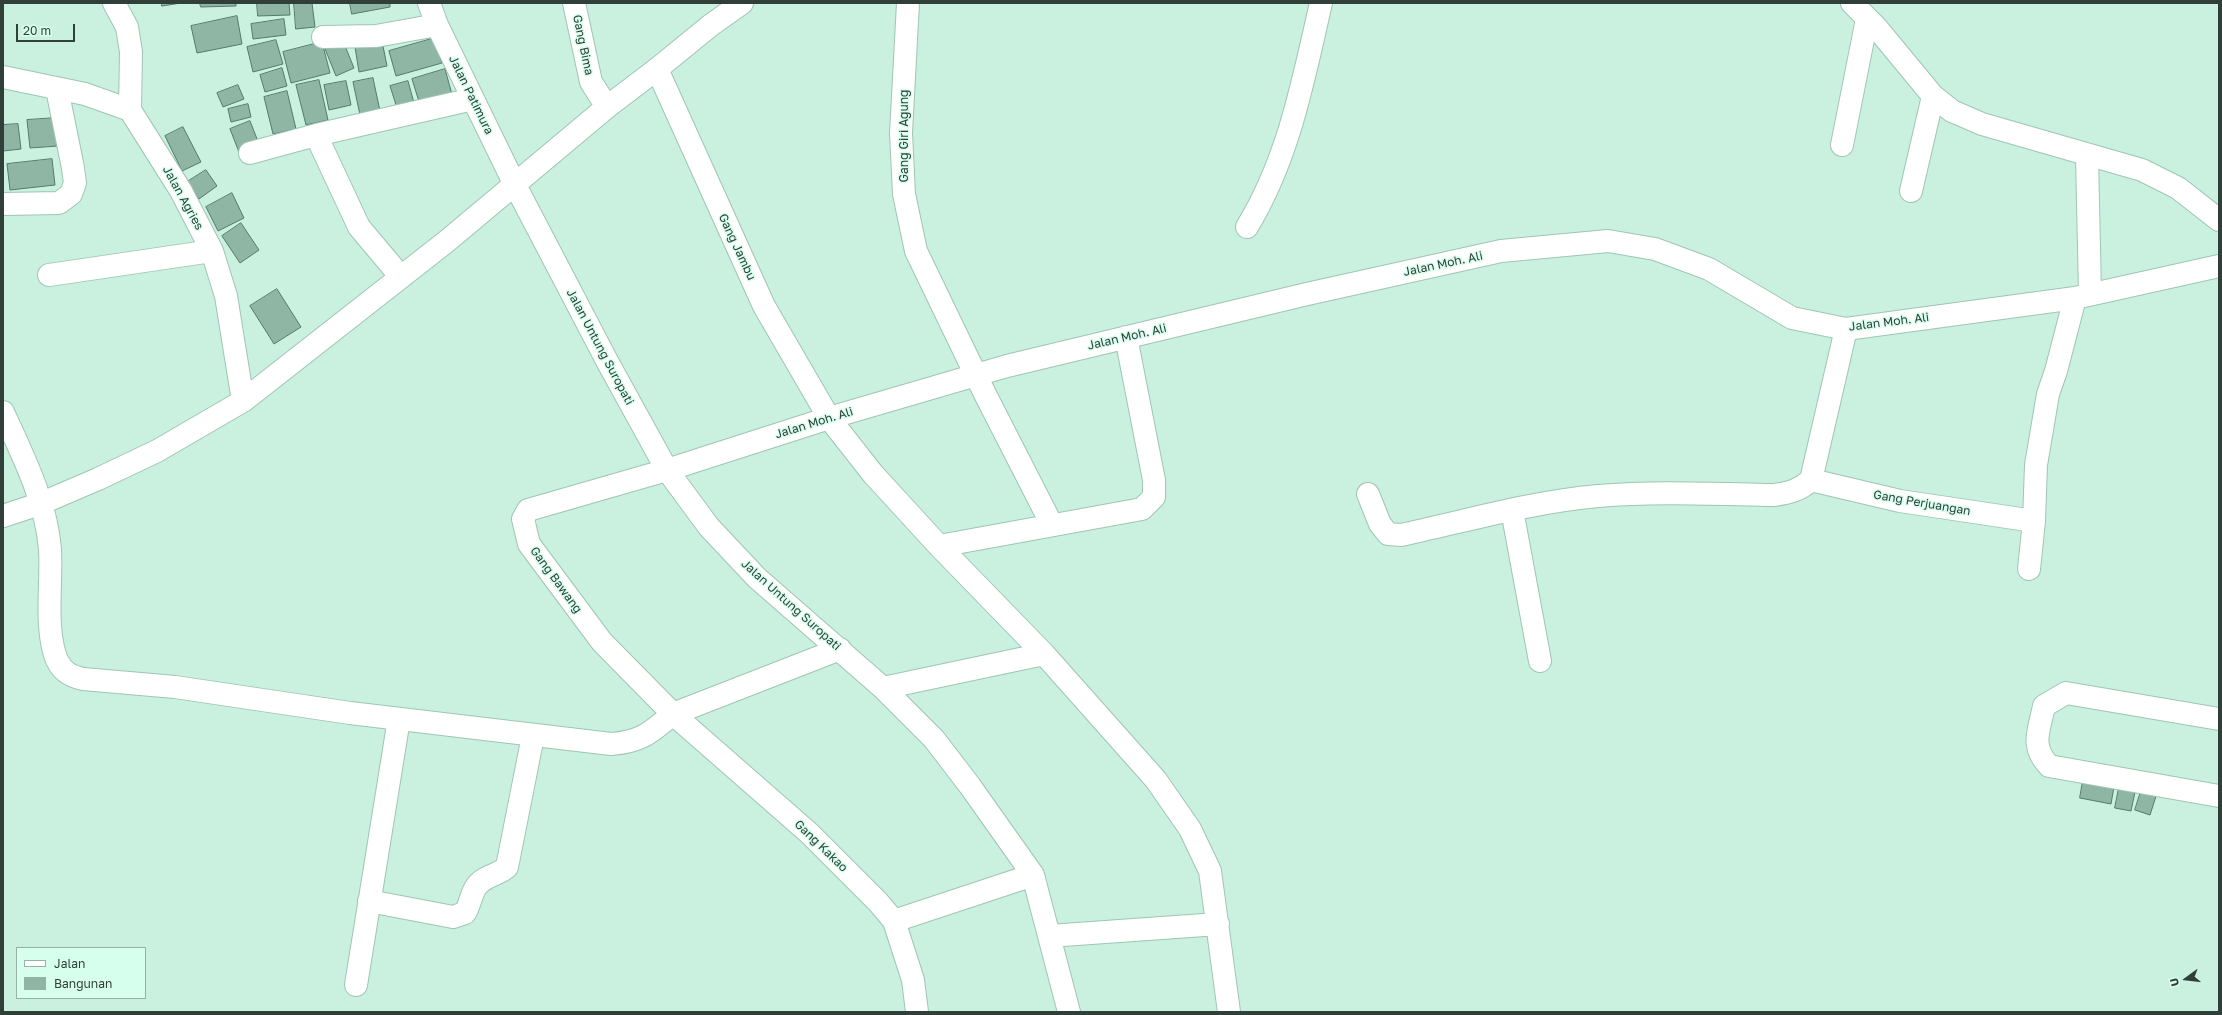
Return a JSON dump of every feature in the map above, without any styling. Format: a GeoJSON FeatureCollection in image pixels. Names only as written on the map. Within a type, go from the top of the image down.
{"type":"FeatureCollection","features":[{"type":"Feature","properties":{"kind":"street"},"geometry":{"type":"LineString","coordinates":[[3,77],[85,94],[130,110],[130,46],[127,27],[114,3]]}},
{"type":"Feature","properties":{"kind":"street","name":"Jalan Patimura"},"geometry":{"type":"LineString","coordinates":[[429,3],[437,25],[515,185]]}},
{"type":"Feature","properties":{"kind":"street","name":"Gang Bima"},"geometry":{"type":"LineString","coordinates":[[574,3],[591,82],[607,107]]}},
{"type":"Feature","properties":{"kind":"street"},"geometry":{"type":"LineString","coordinates":[[3,516],[42,503],[98,480],[157,451],[243,401],[401,278],[515,185],[607,107],[711,25],[742,3]]}},
{"type":"Feature","properties":{"kind":"street","name":"Gang Giri Agung"},"geometry":{"type":"LineString","coordinates":[[908,3],[901,133],[904,194],[916,251],[985,394],[1052,525]]}},
{"type":"Feature","properties":{"kind":"street"},"geometry":{"type":"LineString","coordinates":[[1247,227],[1272,182],[1287,142],[1320,3]]}},
{"type":"Feature","properties":{"kind":"street"},"geometry":{"type":"LineString","coordinates":[[1852,3],[1868,19],[1933,96],[1952,111],[1982,124],[2142,170],[2178,188],[2219,220]]}},
{"type":"Feature","properties":{"kind":"street"},"geometry":{"type":"LineString","coordinates":[[1842,144],[1868,19]]}},
{"type":"Feature","properties":{"kind":"street"},"geometry":{"type":"LineString","coordinates":[[323,37],[376,36],[437,25]]}},
{"type":"Feature","properties":{"kind":"street","name":"Gang Jambu"},"geometry":{"type":"LineString","coordinates":[[657,69],[764,306],[829,418],[874,474],[939,546],[1044,654],[1156,780],[1190,829],[1210,871],[1229,1012]]}},
{"type":"Feature","properties":{"kind":"street"},"geometry":{"type":"LineString","coordinates":[[3,204],[59,203],[71,194],[74,183],[73,168],[57,88]]}},
{"type":"Feature","properties":{"kind":"street"},"geometry":{"type":"LineString","coordinates":[[1911,192],[1933,96]]}},
{"type":"Feature","properties":{"kind":"street"},"geometry":{"type":"LineString","coordinates":[[250,153],[316,135],[473,99]]}},
{"type":"Feature","properties":{"kind":"street","name":"Jalan Agries"},"geometry":{"type":"LineString","coordinates":[[130,110],[181,191],[212,251],[226,296],[243,401]]}},
{"type":"Feature","properties":{"kind":"street"},"geometry":{"type":"LineString","coordinates":[[316,135],[359,227],[401,278]]}},
{"type":"Feature","properties":{"kind":"street"},"geometry":{"type":"LineString","coordinates":[[2029,569],[2034,521],[2036,465],[2048,394],[2082,296],[2087,154]]}},
{"type":"Feature","properties":{"kind":"street","name":"Jalan Untung Suropati"},"geometry":{"type":"LineString","coordinates":[[515,185],[607,361],[667,470],[709,527],[757,578],[883,688],[934,739],[970,786],[1033,875],[1069,1012]]}},
{"type":"Feature","properties":{"kind":"street","name":"Jalan Moh. Ali"},"geometry":{"type":"LineString","coordinates":[[667,470],[829,418],[977,375],[1126,337],[1307,294],[1501,251],[1608,241],[1655,249],[1709,269],[1792,318],[1846,329],[2082,296],[2219,266]]}},
{"type":"Feature","properties":{"kind":"street"},"geometry":{"type":"LineString","coordinates":[[49,275],[212,251]]}},
{"type":"Feature","properties":{"kind":"street"},"geometry":{"type":"LineString","coordinates":[[1368,494],[1380,524],[1388,534],[1401,535],[1554,502],[1612,495],[1666,492],[1774,495],[1788,493],[1803,488],[1811,480],[1846,329]]}},
{"type":"Feature","properties":{"kind":"street"},"geometry":{"type":"LineString","coordinates":[[939,546],[1142,509],[1154,497],[1154,480],[1126,337]]}},
{"type":"Feature","properties":{"kind":"street"},"geometry":{"type":"LineString","coordinates":[[3,412],[8,431],[42,503],[50,549],[52,640],[61,668],[70,676],[83,679],[175,687],[399,719],[610,744],[631,742],[652,731],[673,714],[840,649]]}},
{"type":"Feature","properties":{"kind":"street","name":"Gang Bawang"},"geometry":{"type":"LineString","coordinates":[[667,470],[544,504],[528,510],[523,519],[530,544],[602,642],[673,714]]}},
{"type":"Feature","properties":{"kind":"street","name":"Gang Perjuangan"},"geometry":{"type":"LineString","coordinates":[[1811,480],[1900,501],[2034,521]]}},
{"type":"Feature","properties":{"kind":"street"},"geometry":{"type":"LineString","coordinates":[[1512,510],[1540,661]]}},
{"type":"Feature","properties":{"kind":"street"},"geometry":{"type":"LineString","coordinates":[[883,688],[1044,654]]}},
{"type":"Feature","properties":{"kind":"street"},"geometry":{"type":"LineString","coordinates":[[2219,719],[2066,693],[2044,706],[2036,745],[2040,756],[2049,766],[2219,796]]}},
{"type":"Feature","properties":{"kind":"street","name":"Gang Kakao"},"geometry":{"type":"LineString","coordinates":[[673,714],[809,833],[878,902],[894,921],[913,980],[917,1012]]}},
{"type":"Feature","properties":{"kind":"street"},"geometry":{"type":"LineString","coordinates":[[356,985],[399,719]]}},
{"type":"Feature","properties":{"kind":"street"},"geometry":{"type":"LineString","coordinates":[[369,901],[453,917],[465,913],[476,886],[484,880],[503,872],[507,867],[533,736]]}},
{"type":"Feature","properties":{"kind":"street"},"geometry":{"type":"LineString","coordinates":[[894,921],[1033,875]]}},
{"type":"Feature","properties":{"kind":"street"},"geometry":{"type":"LineString","coordinates":[[1049,936],[1218,924]]}},
{"type":"Feature","properties":{"kind":"building"},"geometry":{"type":"Polygon","coordinates":[[[162,3],[181,3],[162,6],[162,3]]]}},
{"type":"Feature","properties":{"kind":"building"},"geometry":{"type":"Polygon","coordinates":[[[200,3],[236,3],[236,6],[201,7],[200,3]]]}},
{"type":"Feature","properties":{"kind":"building"},"geometry":{"type":"Polygon","coordinates":[[[257,3],[289,3],[290,15],[258,16],[257,3]]]}},
{"type":"Feature","properties":{"kind":"building"},"geometry":{"type":"Polygon","coordinates":[[[294,3],[312,3],[315,27],[296,29],[294,3]]]}},
{"type":"Feature","properties":{"kind":"building"},"geometry":{"type":"Polygon","coordinates":[[[350,3],[390,3],[390,7],[352,14],[350,3]]]}},
{"type":"Feature","properties":{"kind":"building"},"geometry":{"type":"Polygon","coordinates":[[[237,16],[242,44],[197,53],[191,26],[237,16]]]}},
{"type":"Feature","properties":{"kind":"building"},"geometry":{"type":"Polygon","coordinates":[[[284,19],[286,35],[253,39],[251,24],[284,19]]]}},
{"type":"Feature","properties":{"kind":"building"},"geometry":{"type":"Polygon","coordinates":[[[435,38],[442,63],[396,76],[389,51],[435,38]]]}},
{"type":"Feature","properties":{"kind":"building"},"geometry":{"type":"Polygon","coordinates":[[[276,40],[283,64],[253,72],[247,47],[276,40]]]}},
{"type":"Feature","properties":{"kind":"building"},"geometry":{"type":"Polygon","coordinates":[[[343,41],[354,68],[336,76],[325,49],[343,41]]]}},
{"type":"Feature","properties":{"kind":"building"},"geometry":{"type":"Polygon","coordinates":[[[382,41],[387,66],[359,72],[355,47],[382,41]]]}},
{"type":"Feature","properties":{"kind":"building"},"geometry":{"type":"Polygon","coordinates":[[[322,42],[330,73],[291,83],[283,52],[322,42]]]}},
{"type":"Feature","properties":{"kind":"building"},"geometry":{"type":"Polygon","coordinates":[[[282,68],[287,86],[265,92],[260,75],[282,68]]]}},
{"type":"Feature","properties":{"kind":"building"},"geometry":{"type":"Polygon","coordinates":[[[445,69],[453,98],[421,108],[412,79],[445,69]]]}},
{"type":"Feature","properties":{"kind":"building"},"geometry":{"type":"Polygon","coordinates":[[[373,78],[380,111],[360,115],[353,82],[373,78]]]}},
{"type":"Feature","properties":{"kind":"building"},"geometry":{"type":"Polygon","coordinates":[[[319,80],[328,120],[306,125],[296,85],[319,80]]]}},
{"type":"Feature","properties":{"kind":"building"},"geometry":{"type":"Polygon","coordinates":[[[346,81],[351,105],[329,110],[324,85],[346,81]]]}},
{"type":"Feature","properties":{"kind":"building"},"geometry":{"type":"Polygon","coordinates":[[[408,81],[414,103],[397,108],[390,86],[408,81]]]}},
{"type":"Feature","properties":{"kind":"building"},"geometry":{"type":"Polygon","coordinates":[[[238,85],[244,99],[223,107],[217,93],[238,85]]]}},
{"type":"Feature","properties":{"kind":"building"},"geometry":{"type":"Polygon","coordinates":[[[287,91],[296,129],[273,134],[264,97],[287,91]]]}},
{"type":"Feature","properties":{"kind":"building"},"geometry":{"type":"Polygon","coordinates":[[[248,104],[251,117],[231,122],[228,109],[248,104]]]}},
{"type":"Feature","properties":{"kind":"building"},"geometry":{"type":"Polygon","coordinates":[[[56,118],[58,146],[30,148],[27,120],[56,118]]]}},
{"type":"Feature","properties":{"kind":"building"},"geometry":{"type":"Polygon","coordinates":[[[250,121],[259,144],[239,152],[230,129],[250,121]]]}},
{"type":"Feature","properties":{"kind":"building"},"geometry":{"type":"Polygon","coordinates":[[[18,124],[21,149],[3,151],[3,125],[18,124]]]}},
{"type":"Feature","properties":{"kind":"building"},"geometry":{"type":"Polygon","coordinates":[[[183,127],[201,162],[182,171],[165,136],[183,127]]]}},
{"type":"Feature","properties":{"kind":"building"},"geometry":{"type":"Polygon","coordinates":[[[52,159],[55,185],[10,190],[7,164],[52,159]]]}},
{"type":"Feature","properties":{"kind":"building"},"geometry":{"type":"Polygon","coordinates":[[[206,170],[217,186],[199,199],[187,182],[206,170]]]}},
{"type":"Feature","properties":{"kind":"building"},"geometry":{"type":"Polygon","coordinates":[[[232,193],[244,218],[218,231],[206,207],[232,193]]]}},
{"type":"Feature","properties":{"kind":"building"},"geometry":{"type":"Polygon","coordinates":[[[241,223],[259,250],[240,263],[222,236],[241,223]]]}},
{"type":"Feature","properties":{"kind":"building"},"geometry":{"type":"Polygon","coordinates":[[[277,289],[301,327],[274,344],[250,306],[277,289]]]}},
{"type":"Feature","properties":{"kind":"building"},"geometry":{"type":"Polygon","coordinates":[[[2084,775],[2115,781],[2111,804],[2080,798],[2084,775]]]}},
{"type":"Feature","properties":{"kind":"building"},"geometry":{"type":"Polygon","coordinates":[[[2120,783],[2136,787],[2131,811],[2115,808],[2120,783]]]}},
{"type":"Feature","properties":{"kind":"building"},"geometry":{"type":"Polygon","coordinates":[[[2142,788],[2157,793],[2150,815],[2135,810],[2142,788]]]}}]}
